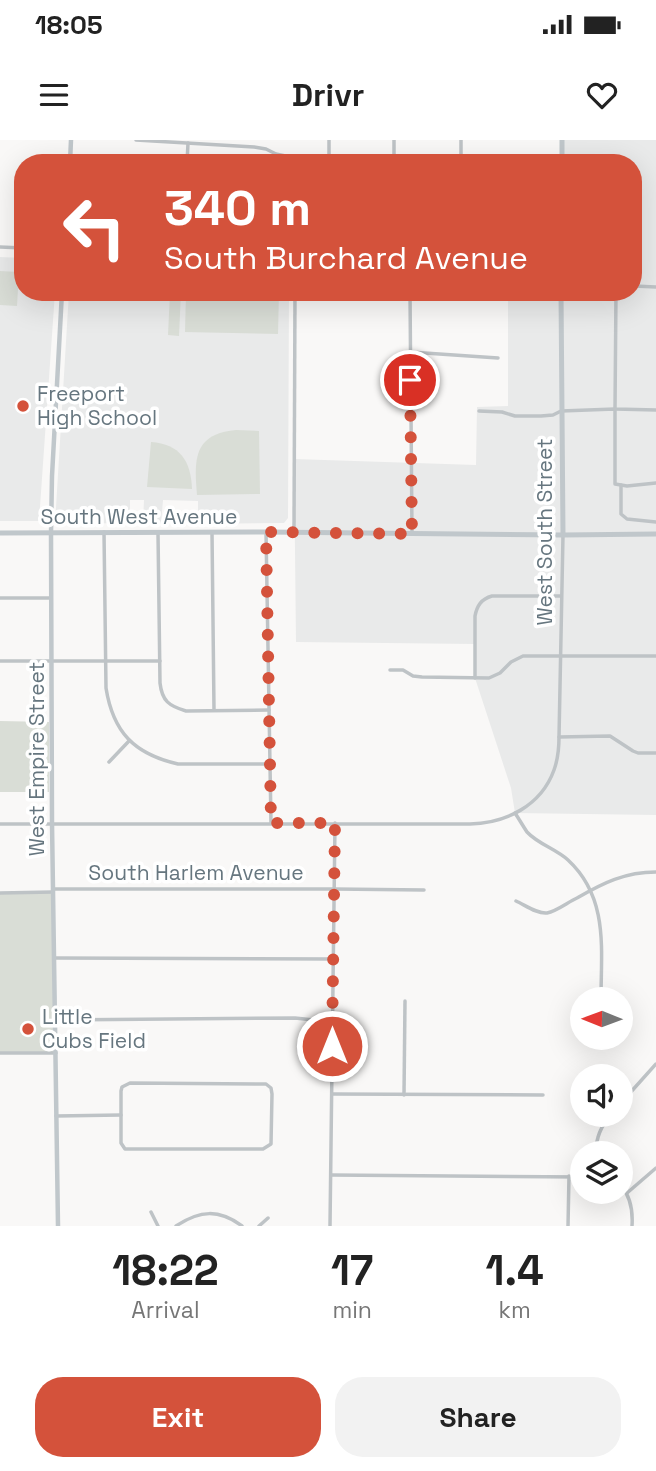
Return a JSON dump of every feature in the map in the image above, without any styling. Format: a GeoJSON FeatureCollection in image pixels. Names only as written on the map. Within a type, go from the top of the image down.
{"type":"FeatureCollection","features":[{"type":"Feature","properties":{"kind":"main road","name":"West Empire Street"},"geometry":{"type":"LineString","coordinates":[[58,1226],[51,533],[62,301]]}},
{"type":"Feature","properties":{"kind":"main road","name":"West South Street"},"geometry":{"type":"LineString","coordinates":[[561,301],[563,535]]}},
{"type":"Feature","properties":{"kind":"main road","name":"South West Avenue"},"geometry":{"type":"LineString","coordinates":[[0,533],[656,534]]}},
{"type":"Feature","properties":{"kind":"street"},"geometry":{"type":"LineString","coordinates":[[136,140],[254,147],[277,154]]}},
{"type":"Feature","properties":{"kind":"street"},"geometry":{"type":"LineString","coordinates":[[187,154],[188,143]]}},
{"type":"Feature","properties":{"kind":"street"},"geometry":{"type":"LineString","coordinates":[[294,532],[295,301]]}},
{"type":"Feature","properties":{"kind":"street"},"geometry":{"type":"LineString","coordinates":[[410,301],[412,534]]}},
{"type":"Feature","properties":{"kind":"street"},"geometry":{"type":"LineString","coordinates":[[616,301],[615,484],[656,483]]}},
{"type":"Feature","properties":{"kind":"street"},"geometry":{"type":"LineString","coordinates":[[410,352],[498,358]]}},
{"type":"Feature","properties":{"kind":"street"},"geometry":{"type":"LineString","coordinates":[[479,411],[541,416],[561,411],[656,410]]}},
{"type":"Feature","properties":{"kind":"street"},"geometry":{"type":"LineString","coordinates":[[621,485],[621,514],[627,519],[656,522]]}},
{"type":"Feature","properties":{"kind":"street"},"geometry":{"type":"LineString","coordinates":[[158,532],[161,692],[166,701],[186,711],[269,710]]}},
{"type":"Feature","properties":{"kind":"street"},"geometry":{"type":"LineString","coordinates":[[212,532],[214,710]]}},
{"type":"Feature","properties":{"kind":"street"},"geometry":{"type":"LineString","coordinates":[[266,532],[271,823]]}},
{"type":"Feature","properties":{"kind":"street"},"geometry":{"type":"LineString","coordinates":[[104,533],[108,704],[130,741],[152,757],[178,764],[270,764]]}},
{"type":"Feature","properties":{"kind":"street","name":"West South Street"},"geometry":{"type":"LineString","coordinates":[[516,813],[536,799],[546,786],[554,771],[559,750],[563,535]]}},
{"type":"Feature","properties":{"kind":"street"},"geometry":{"type":"LineString","coordinates":[[475,678],[477,607],[487,598],[499,596],[562,596]]}},
{"type":"Feature","properties":{"kind":"street"},"geometry":{"type":"LineString","coordinates":[[0,598],[51,598]]}},
{"type":"Feature","properties":{"kind":"street"},"geometry":{"type":"LineString","coordinates":[[390,670],[403,670],[413,676],[422,677],[489,678],[523,656],[656,656]]}},
{"type":"Feature","properties":{"kind":"street"},"geometry":{"type":"LineString","coordinates":[[0,662],[160,661]]}},
{"type":"Feature","properties":{"kind":"street"},"geometry":{"type":"LineString","coordinates":[[559,737],[610,736],[633,751],[656,753]]}},
{"type":"Feature","properties":{"kind":"street"},"geometry":{"type":"LineString","coordinates":[[109,762],[130,741]]}},
{"type":"Feature","properties":{"kind":"street"},"geometry":{"type":"LineString","coordinates":[[0,824],[485,824],[500,821],[516,813],[527,831],[568,860],[590,890],[601,922],[601,987]]}},
{"type":"Feature","properties":{"kind":"street"},"geometry":{"type":"LineString","coordinates":[[330,1226],[335,823]]}},
{"type":"Feature","properties":{"kind":"street"},"geometry":{"type":"LineString","coordinates":[[516,901],[545,913],[622,876],[656,872]]}},
{"type":"Feature","properties":{"kind":"street","name":"South Harlem Avenue"},"geometry":{"type":"LineString","coordinates":[[0,892],[334,888],[424,890]]}},
{"type":"Feature","properties":{"kind":"street"},"geometry":{"type":"LineString","coordinates":[[54,958],[333,959]]}},
{"type":"Feature","properties":{"kind":"street"},"geometry":{"type":"LineString","coordinates":[[404,1095],[405,1001]]}},
{"type":"Feature","properties":{"kind":"street"},"geometry":{"type":"LineString","coordinates":[[55,1020],[295,1018],[332,1022]]}},
{"type":"Feature","properties":{"kind":"street"},"geometry":{"type":"LineString","coordinates":[[0,1052],[56,1054]]}},
{"type":"Feature","properties":{"kind":"street"},"geometry":{"type":"LineString","coordinates":[[633,1090],[656,1064]]}},
{"type":"Feature","properties":{"kind":"street"},"geometry":{"type":"LineString","coordinates":[[130,1083],[267,1084],[272,1094],[271,1144],[263,1149],[125,1149],[121,1143],[121,1115],[122,1087],[130,1083]]}},
{"type":"Feature","properties":{"kind":"street"},"geometry":{"type":"LineString","coordinates":[[332,1094],[543,1095]]}},
{"type":"Feature","properties":{"kind":"street"},"geometry":{"type":"LineString","coordinates":[[56,1116],[121,1115]]}},
{"type":"Feature","properties":{"kind":"street"},"geometry":{"type":"LineString","coordinates":[[633,1188],[656,1168]]}},
{"type":"Feature","properties":{"kind":"street"},"geometry":{"type":"LineString","coordinates":[[331,1175],[569,1177],[568,1226]]}},
{"type":"Feature","properties":{"kind":"street"},"geometry":{"type":"LineString","coordinates":[[631,1204],[632,1226]]}},
{"type":"Feature","properties":{"kind":"street"},"geometry":{"type":"LineString","coordinates":[[151,1212],[158,1226]]}},
{"type":"Feature","properties":{"kind":"street"},"geometry":{"type":"LineString","coordinates":[[176,1226],[196,1215],[220,1214],[243,1226]]}},
{"type":"Feature","properties":{"kind":"street"},"geometry":{"type":"LineString","coordinates":[[259,1226],[268,1218]]}},
{"type":"Feature","properties":{"kind":"shaded area"},"geometry":{"type":"Polygon","coordinates":[[[562,140],[656,140],[656,815],[515,813],[511,788],[475,678],[475,644],[296,642],[294,459],[476,465],[477,407],[508,406],[508,301],[642,301],[642,154],[562,154],[562,140]]]}},
{"type":"Feature","properties":{"kind":"shaded area","name":"Freeport High School"},"geometry":{"type":"Polygon","coordinates":[[[0,257],[14,258],[14,301],[54,301],[39,521],[0,521],[0,257]]]}},
{"type":"Feature","properties":{"kind":"shaded area"},"geometry":{"type":"Polygon","coordinates":[[[0,271],[14,272],[14,301],[17,301],[17,306],[0,305],[0,271]]]}},
{"type":"Feature","properties":{"kind":"shaded area"},"geometry":{"type":"Polygon","coordinates":[[[68,301],[289,301],[288,518],[284,523],[198,524],[198,501],[163,500],[161,524],[143,523],[144,500],[130,500],[130,523],[55,524],[68,301]]]}},
{"type":"Feature","properties":{"kind":"shaded area"},"geometry":{"type":"Polygon","coordinates":[[[170,301],[181,301],[179,336],[168,335],[170,301]]]}},
{"type":"Feature","properties":{"kind":"shaded area"},"geometry":{"type":"Polygon","coordinates":[[[186,301],[279,301],[278,334],[185,332],[186,301]]]}},
{"type":"Feature","properties":{"kind":"shaded area"},"geometry":{"type":"Polygon","coordinates":[[[236,430],[259,431],[260,494],[197,495],[199,451],[211,437],[236,430]]]}},
{"type":"Feature","properties":{"kind":"shaded area"},"geometry":{"type":"Polygon","coordinates":[[[151,442],[169,446],[182,456],[189,470],[192,489],[147,487],[151,442]]]}},
{"type":"Feature","properties":{"kind":"shaded area"},"geometry":{"type":"Polygon","coordinates":[[[0,721],[49,722],[49,792],[0,792],[0,721]]]}},
{"type":"Feature","properties":{"kind":"shaded area"},"geometry":{"type":"Polygon","coordinates":[[[53,892],[53,1053],[0,1053],[0,893],[53,892]]]}},
{"type":"Feature","properties":{"kind":"place","name":"Freeport High School"},"geometry":{"type":"Point","coordinates":[23,406]}},
{"type":"Feature","properties":{"kind":"place","name":"Little Cubs Field"},"geometry":{"type":"Point","coordinates":[28,1029]}},
{"type":"Feature","properties":{"kind":"route"},"geometry":{"type":"LineString","coordinates":[[332,1046],[335,823],[271,823],[266,532],[412,534],[410,380]]}}]}
